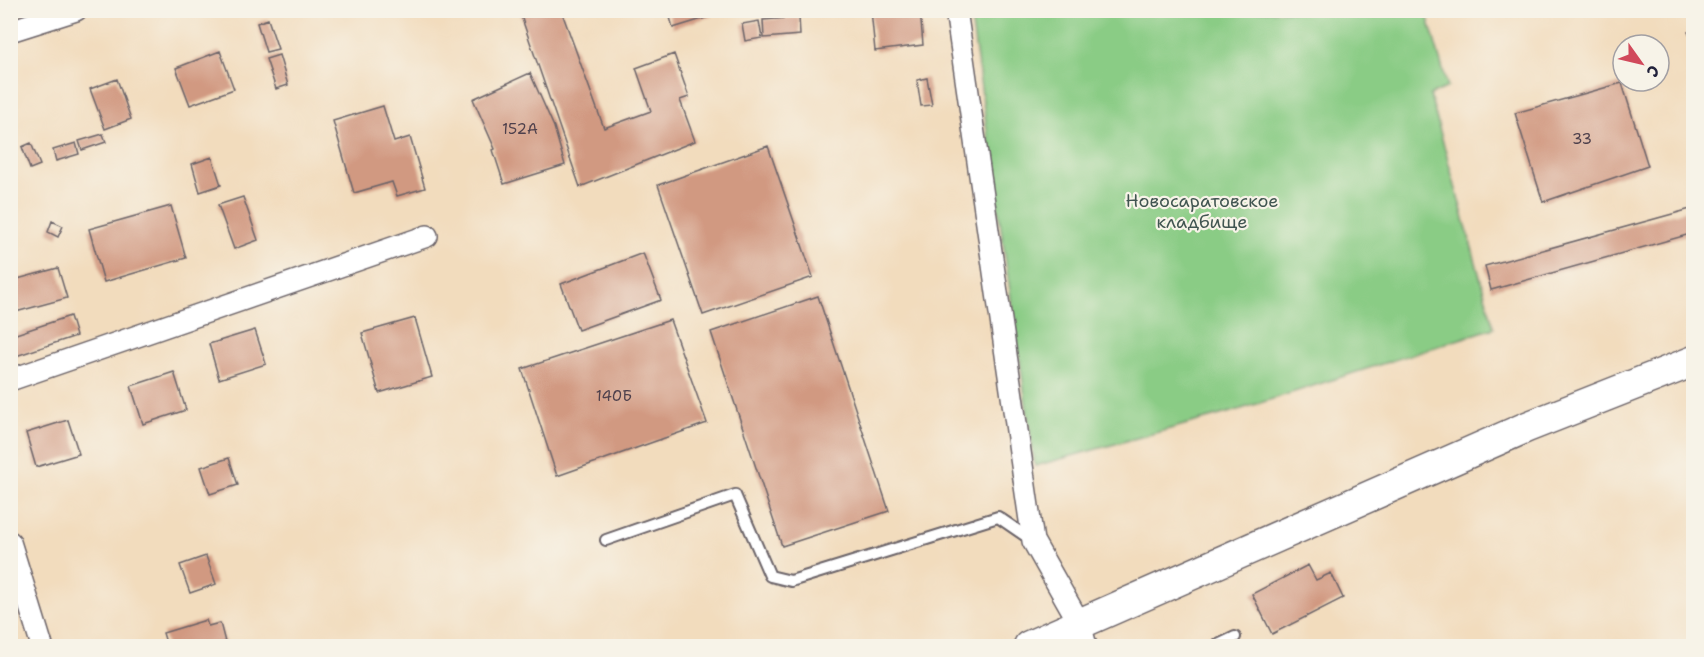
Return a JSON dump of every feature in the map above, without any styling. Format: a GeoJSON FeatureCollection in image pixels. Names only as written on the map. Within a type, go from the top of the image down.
{"type":"FeatureCollection","features":[{"type":"Feature","properties":{"kind":"main road"},"geometry":{"type":"LineString","coordinates":[[1029,646],[1083,635],[1527,427],[1694,361]]}},
{"type":"Feature","properties":{"kind":"street"},"geometry":{"type":"LineString","coordinates":[[10,31],[76,10]]}},
{"type":"Feature","properties":{"kind":"street"},"geometry":{"type":"LineString","coordinates":[[956,10],[1033,541],[1083,635]]}},
{"type":"Feature","properties":{"kind":"street"},"geometry":{"type":"LineString","coordinates":[[10,380],[427,236]]}},
{"type":"Feature","properties":{"kind":"street"},"geometry":{"type":"LineString","coordinates":[[10,542],[42,646]]}},
{"type":"Feature","properties":{"kind":"lane"},"geometry":{"type":"LineString","coordinates":[[606,540],[735,495],[770,576],[791,581],[998,517],[1033,541]]}},
{"type":"Feature","properties":{"kind":"lane"},"geometry":{"type":"LineString","coordinates":[[1216,646],[1235,637]]}},
{"type":"Feature","properties":{"kind":"green space","name":"Новосаратовское кладбище"},"geometry":{"type":"Polygon","coordinates":[[[970,11],[1426,11],[1448,87],[1430,95],[1494,328],[1235,411],[1035,466],[970,11]]]}},
{"type":"Feature","properties":{"kind":"building"},"geometry":{"type":"Polygon","coordinates":[[[519,10],[561,10],[604,128],[651,111],[636,68],[674,54],[689,97],[680,100],[695,141],[580,187],[519,10]]]}},
{"type":"Feature","properties":{"kind":"building"},"geometry":{"type":"Polygon","coordinates":[[[668,10],[710,10],[712,16],[673,28],[668,10]]]}},
{"type":"Feature","properties":{"kind":"building"},"geometry":{"type":"Polygon","coordinates":[[[871,10],[920,10],[923,45],[875,51],[871,10]]]}},
{"type":"Feature","properties":{"kind":"building"},"geometry":{"type":"Polygon","coordinates":[[[799,17],[800,35],[764,38],[763,20],[799,17]]]}},
{"type":"Feature","properties":{"kind":"building"},"geometry":{"type":"Polygon","coordinates":[[[268,19],[278,49],[266,52],[257,23],[268,19]]]}},
{"type":"Feature","properties":{"kind":"building"},"geometry":{"type":"Polygon","coordinates":[[[759,21],[762,38],[745,41],[742,24],[759,21]]]}},
{"type":"Feature","properties":{"kind":"building"},"geometry":{"type":"Polygon","coordinates":[[[1694,30],[1694,45],[1688,32],[1694,30]]]}},
{"type":"Feature","properties":{"kind":"building"},"geometry":{"type":"Polygon","coordinates":[[[220,51],[234,89],[190,105],[176,68],[220,51]]]}},
{"type":"Feature","properties":{"kind":"building"},"geometry":{"type":"Polygon","coordinates":[[[279,55],[288,85],[276,89],[266,59],[279,55]]]}},
{"type":"Feature","properties":{"kind":"building"},"geometry":{"type":"Polygon","coordinates":[[[530,73],[554,127],[565,165],[504,184],[493,150],[495,149],[473,99],[530,73]]]}},
{"type":"Feature","properties":{"kind":"building"},"geometry":{"type":"Polygon","coordinates":[[[927,78],[932,105],[921,106],[917,80],[927,78]]]}},
{"type":"Feature","properties":{"kind":"building"},"geometry":{"type":"Polygon","coordinates":[[[117,79],[131,119],[105,129],[90,89],[117,79]]]}},
{"type":"Feature","properties":{"kind":"building"},"geometry":{"type":"Polygon","coordinates":[[[1611,86],[1611,93],[1625,93],[1648,166],[1543,202],[1515,113],[1611,86]]]}},
{"type":"Feature","properties":{"kind":"building"},"geometry":{"type":"Polygon","coordinates":[[[383,106],[394,142],[410,137],[425,188],[397,196],[392,182],[354,193],[333,121],[383,106]]]}},
{"type":"Feature","properties":{"kind":"building"},"geometry":{"type":"Polygon","coordinates":[[[103,134],[106,142],[82,150],[79,141],[103,134]]]}},
{"type":"Feature","properties":{"kind":"building"},"geometry":{"type":"Polygon","coordinates":[[[31,143],[40,165],[30,169],[22,147],[31,143]]]}},
{"type":"Feature","properties":{"kind":"building"},"geometry":{"type":"Polygon","coordinates":[[[76,143],[79,154],[56,161],[53,150],[76,143]]]}},
{"type":"Feature","properties":{"kind":"building"},"geometry":{"type":"Polygon","coordinates":[[[768,146],[813,277],[703,315],[658,185],[768,146]]]}},
{"type":"Feature","properties":{"kind":"building"},"geometry":{"type":"Polygon","coordinates":[[[212,157],[221,185],[200,192],[192,164],[212,157]]]}},
{"type":"Feature","properties":{"kind":"building"},"geometry":{"type":"Polygon","coordinates":[[[243,197],[258,240],[234,249],[218,205],[243,197]]]}},
{"type":"Feature","properties":{"kind":"building"},"geometry":{"type":"Polygon","coordinates":[[[171,206],[186,258],[104,282],[89,229],[171,206]]]}},
{"type":"Feature","properties":{"kind":"building"},"geometry":{"type":"Polygon","coordinates":[[[1694,208],[1694,233],[1491,290],[1485,266],[1694,208]]]}},
{"type":"Feature","properties":{"kind":"building"},"geometry":{"type":"Polygon","coordinates":[[[52,221],[63,226],[58,237],[48,232],[52,221]]]}},
{"type":"Feature","properties":{"kind":"building"},"geometry":{"type":"Polygon","coordinates":[[[643,253],[661,300],[578,330],[561,284],[643,253]]]}},
{"type":"Feature","properties":{"kind":"building"},"geometry":{"type":"Polygon","coordinates":[[[58,268],[67,298],[12,313],[10,281],[58,268]]]}},
{"type":"Feature","properties":{"kind":"building"},"geometry":{"type":"Polygon","coordinates":[[[818,296],[889,511],[782,546],[711,332],[818,296]]]}},
{"type":"Feature","properties":{"kind":"building"},"geometry":{"type":"Polygon","coordinates":[[[70,316],[76,336],[10,358],[10,336],[70,316]]]}},
{"type":"Feature","properties":{"kind":"building"},"geometry":{"type":"Polygon","coordinates":[[[415,318],[432,377],[379,393],[362,333],[415,318]]]}},
{"type":"Feature","properties":{"kind":"building"},"geometry":{"type":"Polygon","coordinates":[[[670,320],[707,423],[557,476],[522,369],[670,320]]]}},
{"type":"Feature","properties":{"kind":"building"},"geometry":{"type":"Polygon","coordinates":[[[255,330],[266,364],[219,379],[209,344],[255,330]]]}},
{"type":"Feature","properties":{"kind":"building"},"geometry":{"type":"Polygon","coordinates":[[[174,372],[186,410],[143,424],[131,386],[174,372]]]}},
{"type":"Feature","properties":{"kind":"building"},"geometry":{"type":"Polygon","coordinates":[[[68,420],[79,454],[36,467],[26,433],[68,420]]]}},
{"type":"Feature","properties":{"kind":"building"},"geometry":{"type":"Polygon","coordinates":[[[229,458],[238,485],[210,494],[201,467],[229,458]]]}},
{"type":"Feature","properties":{"kind":"building"},"geometry":{"type":"Polygon","coordinates":[[[206,556],[216,584],[190,593],[180,565],[206,556]]]}},
{"type":"Feature","properties":{"kind":"building"},"geometry":{"type":"Polygon","coordinates":[[[1308,565],[1316,580],[1331,573],[1343,598],[1272,634],[1252,594],[1308,565]]]}},
{"type":"Feature","properties":{"kind":"building"},"geometry":{"type":"Polygon","coordinates":[[[206,620],[208,626],[220,623],[226,646],[167,646],[163,633],[206,620]]]}}]}
